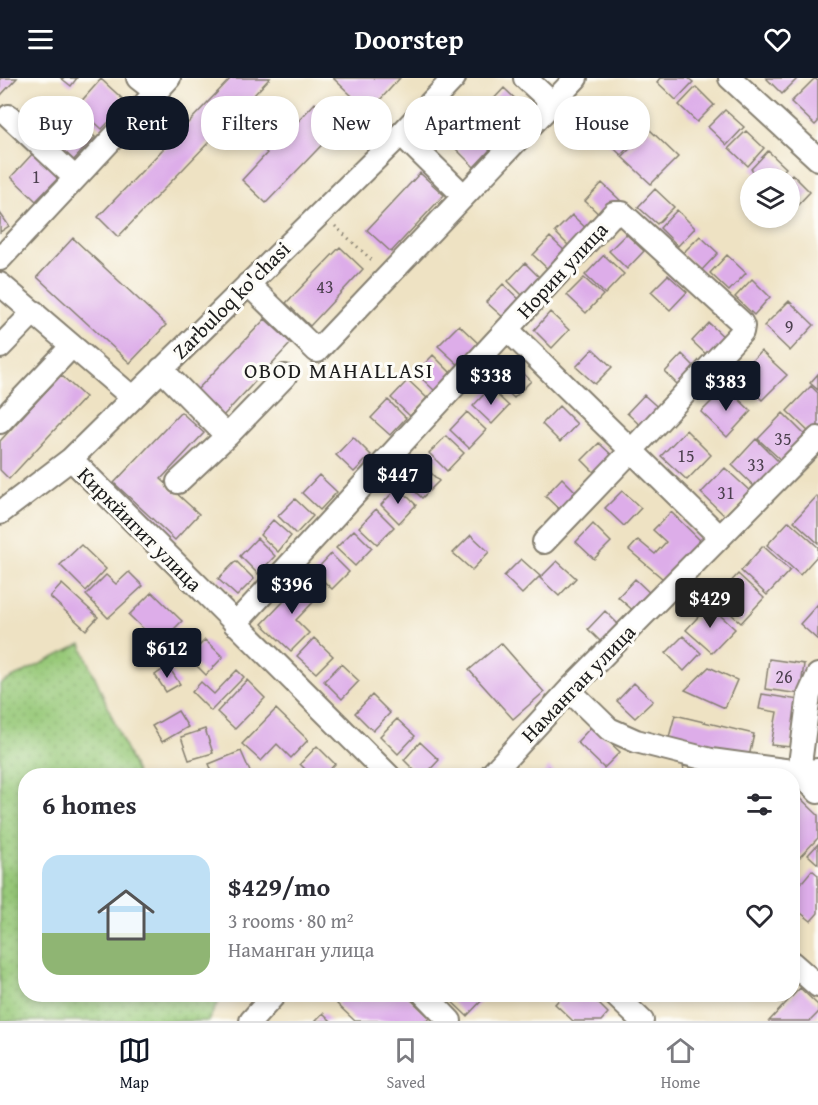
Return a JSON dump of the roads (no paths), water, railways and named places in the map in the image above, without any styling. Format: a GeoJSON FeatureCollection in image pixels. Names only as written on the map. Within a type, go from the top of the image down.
{"type":"FeatureCollection","features":[{"type":"Feature","properties":{"kind":"street"},"geometry":{"type":"LineString","coordinates":[[0,259],[162,85],[138,78]]}},
{"type":"Feature","properties":{"kind":"street","name":"Zarbuloq ko'chasi"},"geometry":{"type":"LineString","coordinates":[[3,506],[71,459],[401,134],[454,78]]}},
{"type":"Feature","properties":{"kind":"street"},"geometry":{"type":"LineString","coordinates":[[525,78],[552,104]]}},
{"type":"Feature","properties":{"kind":"street"},"geometry":{"type":"LineString","coordinates":[[248,284],[317,351],[576,78]]}},
{"type":"Feature","properties":{"kind":"street"},"geometry":{"type":"LineString","coordinates":[[730,78],[818,159]]}},
{"type":"Feature","properties":{"kind":"street"},"geometry":{"type":"LineString","coordinates":[[9,116],[75,178]]}},
{"type":"Feature","properties":{"kind":"street"},"geometry":{"type":"LineString","coordinates":[[401,134],[464,196]]}},
{"type":"Feature","properties":{"kind":"street","name":"Норин улица"},"geometry":{"type":"LineString","coordinates":[[235,624],[614,213],[618,212],[622,213],[743,326],[742,332],[632,451]]}},
{"type":"Feature","properties":{"kind":"street"},"geometry":{"type":"LineString","coordinates":[[0,284],[133,398]]}},
{"type":"Feature","properties":{"kind":"street"},"geometry":{"type":"LineString","coordinates":[[0,348],[34,312]]}},
{"type":"Feature","properties":{"kind":"street"},"geometry":{"type":"LineString","coordinates":[[507,329],[720,537]]}},
{"type":"Feature","properties":{"kind":"street"},"geometry":{"type":"LineString","coordinates":[[0,422],[72,346]]}},
{"type":"Feature","properties":{"kind":"street"},"geometry":{"type":"LineString","coordinates":[[161,369],[227,436]]}},
{"type":"Feature","properties":{"kind":"street"},"geometry":{"type":"LineString","coordinates":[[178,482],[227,436],[285,376]]}},
{"type":"Feature","properties":{"kind":"street","name":"Наманган улица"},"geometry":{"type":"LineString","coordinates":[[497,768],[569,690],[818,438]]}},
{"type":"Feature","properties":{"kind":"street"},"geometry":{"type":"LineString","coordinates":[[544,542],[632,451]]}},
{"type":"Feature","properties":{"kind":"street","name":"Киркйигит улица"},"geometry":{"type":"LineString","coordinates":[[71,459],[381,768]]}},
{"type":"Feature","properties":{"kind":"street"},"geometry":{"type":"LineString","coordinates":[[818,675],[809,695],[808,771],[818,792]]}},
{"type":"Feature","properties":{"kind":"street"},"geometry":{"type":"LineString","coordinates":[[569,690],[609,729],[636,741],[711,760],[782,768]]}},
{"type":"Feature","properties":{"kind":"street"},"geometry":{"type":"LineString","coordinates":[[800,970],[818,986]]}},
{"type":"Feature","properties":{"kind":"street"},"geometry":{"type":"LineString","coordinates":[[255,1019],[269,1002]]}},
{"type":"Feature","properties":{"kind":"street"},"geometry":{"type":"LineString","coordinates":[[432,1002],[450,1021]]}},
{"type":"Feature","properties":{"kind":"street"},"geometry":{"type":"LineString","coordinates":[[622,1002],[642,1021]]}},
{"type":"Feature","properties":{"kind":"district","name":"OBOD MAHALLASI"},"geometry":{"type":"Point","coordinates":[339,370]}}]}
